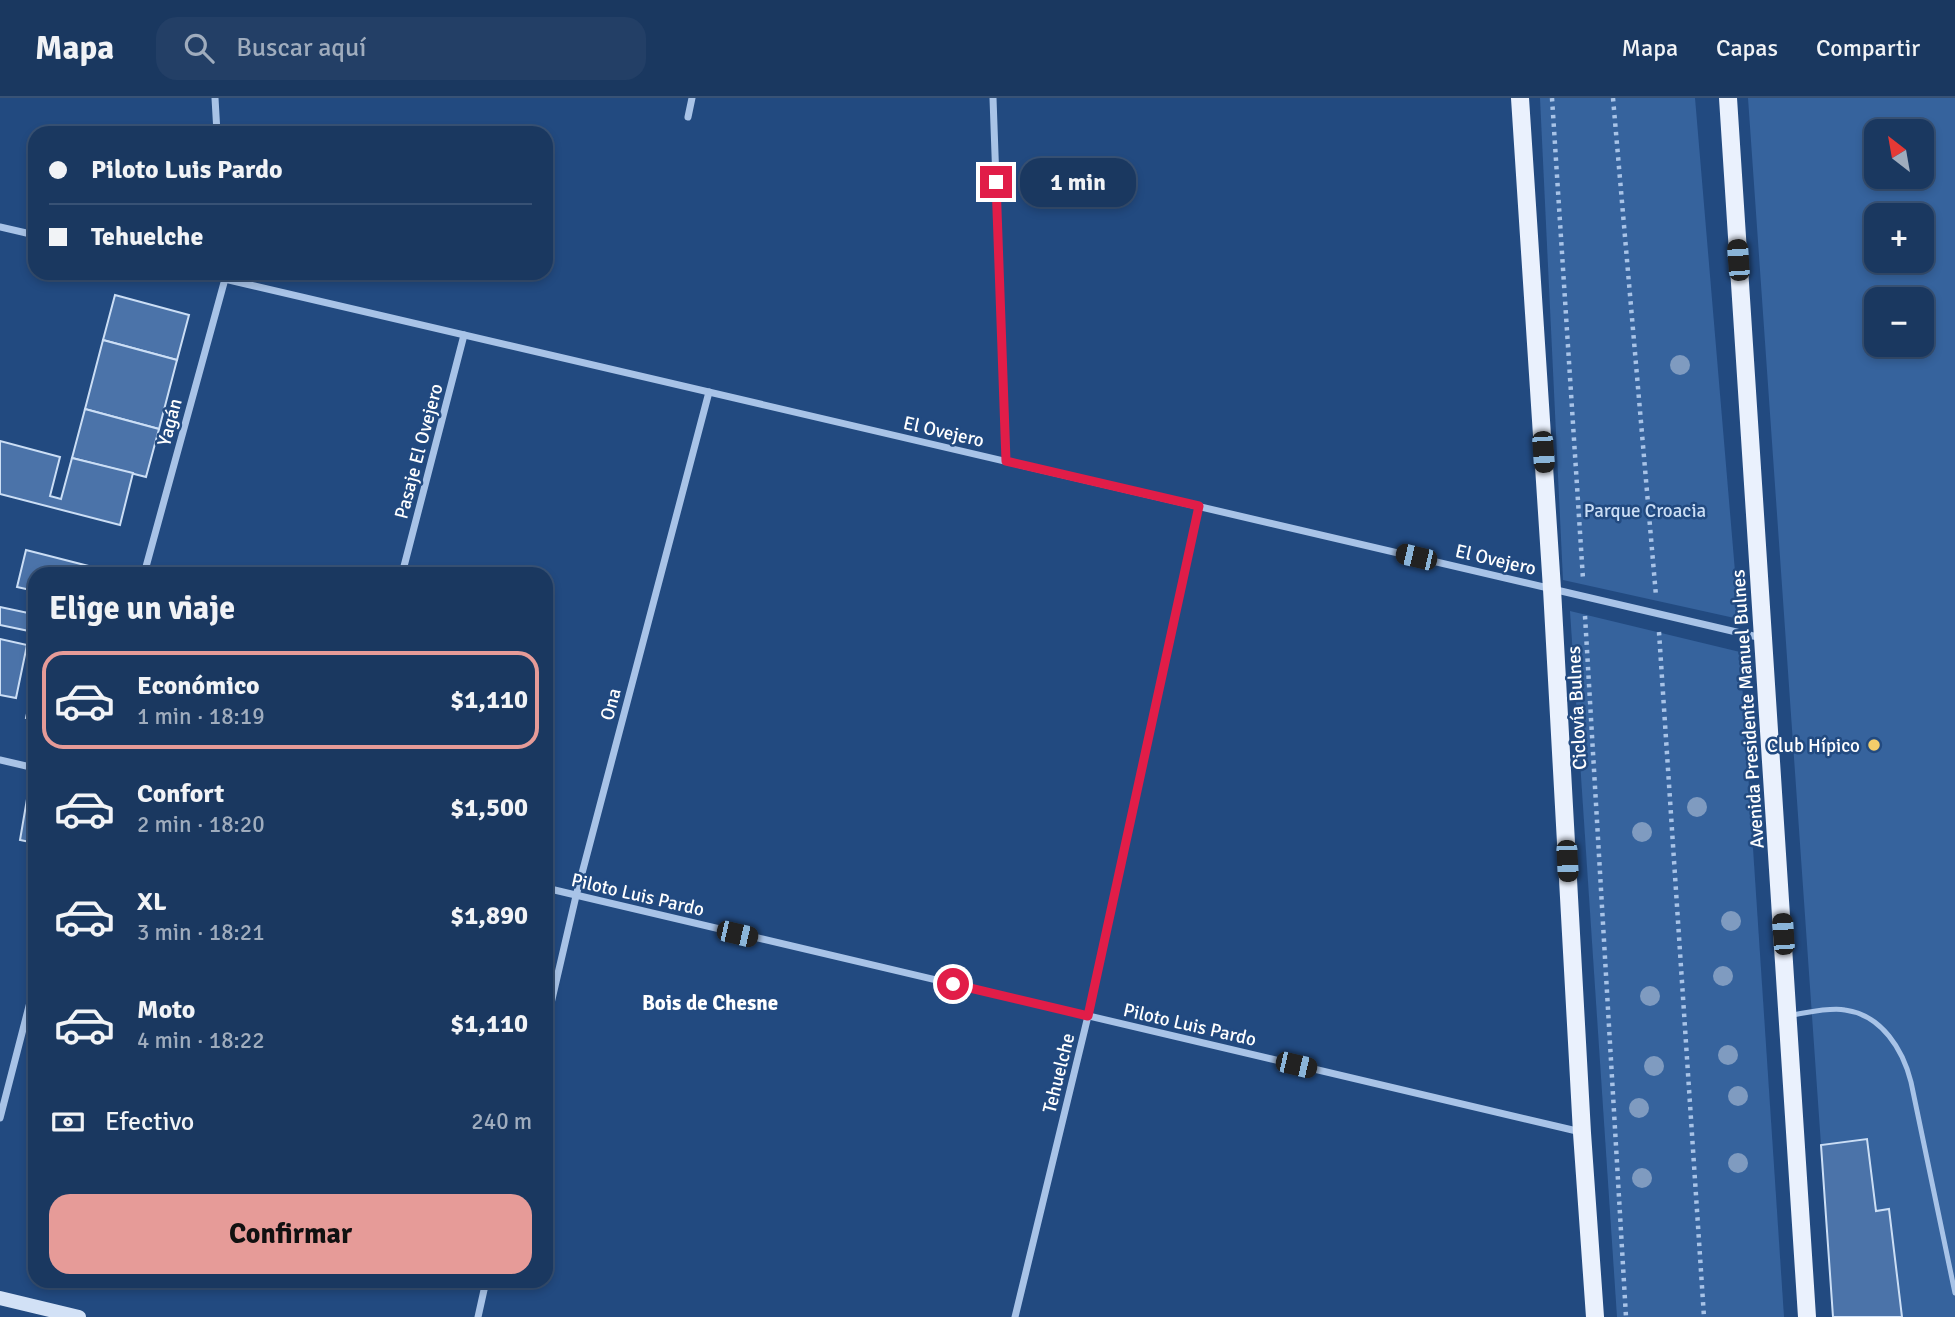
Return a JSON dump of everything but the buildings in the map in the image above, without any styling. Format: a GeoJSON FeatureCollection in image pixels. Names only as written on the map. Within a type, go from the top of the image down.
{"type":"FeatureCollection","features":[{"type":"Feature","properties":{"kind":"main road"},"geometry":{"type":"LineString","coordinates":[[1520,98],[1595,1317]]}},
{"type":"Feature","properties":{"kind":"main road","name":"Avenida Presidente Manuel Bulnes"},"geometry":{"type":"LineString","coordinates":[[1728,98],[1807,1317]]}},
{"type":"Feature","properties":{"kind":"street"},"geometry":{"type":"LineString","coordinates":[[215,98],[217,126]]}},
{"type":"Feature","properties":{"kind":"street"},"geometry":{"type":"LineString","coordinates":[[688,117],[692,98]]}},
{"type":"Feature","properties":{"kind":"street"},"geometry":{"type":"LineString","coordinates":[[993,98],[1006,461]]}},
{"type":"Feature","properties":{"kind":"street"},"geometry":{"type":"LineString","coordinates":[[0,221],[0,227],[28,233]]}},
{"type":"Feature","properties":{"kind":"street","name":"Yagán"},"geometry":{"type":"LineString","coordinates":[[146,567],[224,280]]}},
{"type":"Feature","properties":{"kind":"street","name":"El Ovejero"},"geometry":{"type":"LineString","coordinates":[[241,280],[464,335],[1763,638]]}},
{"type":"Feature","properties":{"kind":"street","name":"Pasaje El Ovejero"},"geometry":{"type":"LineString","coordinates":[[404,567],[464,335]]}},
{"type":"Feature","properties":{"kind":"street","name":"Ona"},"geometry":{"type":"LineString","coordinates":[[553,995],[576,896],[709,392]]}},
{"type":"Feature","properties":{"kind":"street","name":"Tehuelche"},"geometry":{"type":"LineString","coordinates":[[1015,1317],[1088,1016],[1199,506]]}},
{"type":"Feature","properties":{"kind":"street"},"geometry":{"type":"LineString","coordinates":[[0,760],[28,766]]}},
{"type":"Feature","properties":{"kind":"street","name":"Piloto Luis Pardo"},"geometry":{"type":"LineString","coordinates":[[553,890],[1582,1133]]}},
{"type":"Feature","properties":{"kind":"street"},"geometry":{"type":"LineString","coordinates":[[0,1118],[28,1010]]}},
{"type":"Feature","properties":{"kind":"street"},"geometry":{"type":"LineString","coordinates":[[478,1317],[484,1288]]}},
{"type":"Feature","properties":{"kind":"street"},"geometry":{"type":"LineString","coordinates":[[0,1298],[79,1317]]}},
{"type":"Feature","properties":{"kind":"lane"},"geometry":{"type":"LineString","coordinates":[[1788,1016],[1844,1009],[1872,1021],[1884,1030],[1897,1046],[1906,1063],[1911,1082],[1955,1293]]}},
{"type":"Feature","properties":{"kind":"path","name":"Ciclovía Bulnes"},"geometry":{"type":"LineString","coordinates":[[1552,98],[1626,1317]]}},
{"type":"Feature","properties":{"kind":"path"},"geometry":{"type":"LineString","coordinates":[[1613,98],[1658,613],[1704,1317]]}},
{"type":"Feature","properties":{"kind":"green space","name":"Parque Croacia"},"geometry":{"type":"Polygon","coordinates":[[[1540,98],[1695,98],[1739,619],[1563,580],[1540,98]]]}},
{"type":"Feature","properties":{"kind":"green space","name":"Club Hípico"},"geometry":{"type":"Polygon","coordinates":[[[1748,98],[1955,98],[1955,1317],[1833,1317],[1748,98]]]}},
{"type":"Feature","properties":{"kind":"green space"},"geometry":{"type":"Polygon","coordinates":[[[1570,611],[1740,652],[1784,1317],[1617,1317],[1570,611]]]}},
{"type":"Feature","properties":{"kind":"place","name":"Club Hípico"},"geometry":{"type":"Point","coordinates":[1874,745]}},
{"type":"Feature","properties":{"kind":"district","name":"Bois de Chesne"},"geometry":{"type":"Point","coordinates":[710,1003]}},
{"type":"Feature","properties":{"kind":"route"},"geometry":{"type":"LineString","coordinates":[[953,984],[1088,1016],[1199,506],[1006,461],[996,182]]}}]}
